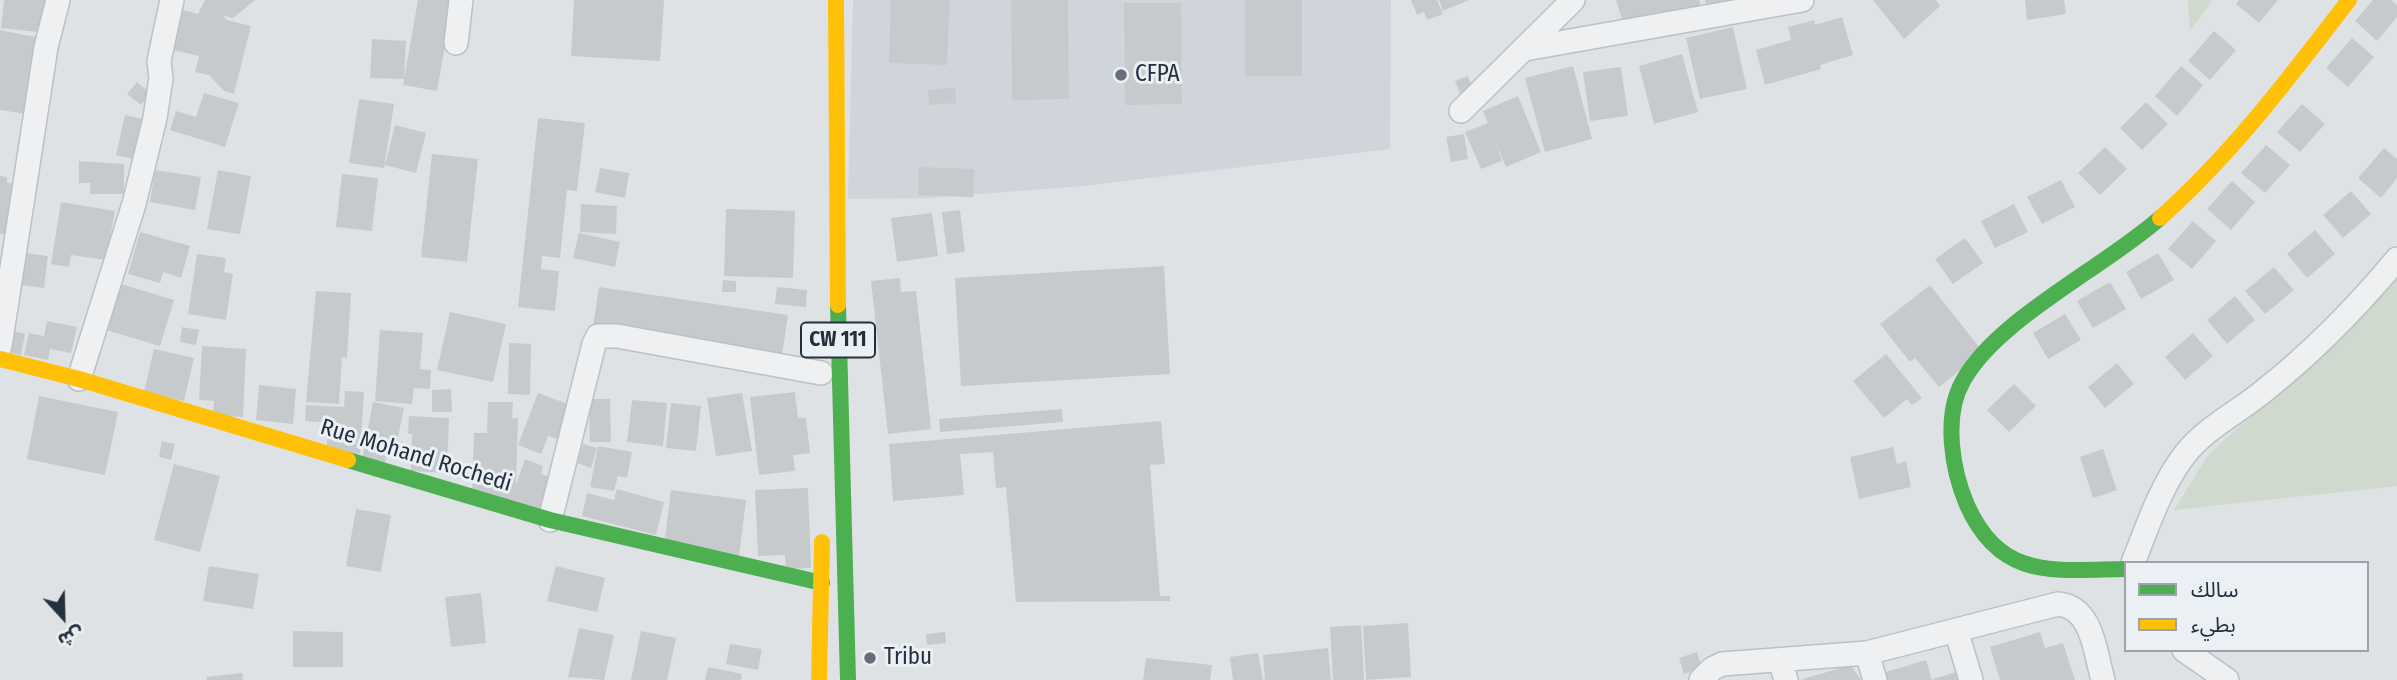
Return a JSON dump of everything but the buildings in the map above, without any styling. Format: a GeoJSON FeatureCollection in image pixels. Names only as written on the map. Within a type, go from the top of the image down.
{"type":"FeatureCollection","features":[{"type":"Feature","properties":{"kind":"street"},"geometry":{"type":"LineString","coordinates":[[0,346],[46,47],[58,0]]}},
{"type":"Feature","properties":{"kind":"street"},"geometry":{"type":"LineString","coordinates":[[79,379],[134,204],[155,118],[161,78],[159,61],[172,0]]}},
{"type":"Feature","properties":{"kind":"street"},"geometry":{"type":"LineString","coordinates":[[456,43],[461,0]]}},
{"type":"Feature","properties":{"kind":"street","name":"CW 111"},"geometry":{"type":"LineString","coordinates":[[836,0],[838,371],[848,680]]}},
{"type":"Feature","properties":{"kind":"street"},"geometry":{"type":"LineString","coordinates":[[1461,111],[1573,0]]}},
{"type":"Feature","properties":{"kind":"street"},"geometry":{"type":"LineString","coordinates":[[1525,49],[1802,0]]}},
{"type":"Feature","properties":{"kind":"street"},"geometry":{"type":"LineString","coordinates":[[2124,569],[2054,569],[2011,560],[1987,539],[1966,500],[1953,456],[1951,419],[1963,382],[1981,358],[2016,326],[2149,228],[2204,178],[2294,72],[2349,0]]}},
{"type":"Feature","properties":{"kind":"street"},"geometry":{"type":"LineString","coordinates":[[2134,561],[2161,494],[2188,450],[2207,432],[2294,367],[2354,308],[2397,259]]}},
{"type":"Feature","properties":{"kind":"street"},"geometry":{"type":"LineString","coordinates":[[550,520],[598,336],[617,336],[821,373]]}},
{"type":"Feature","properties":{"kind":"street","name":"Rue Mohand Rochedi"},"geometry":{"type":"LineString","coordinates":[[0,359],[79,379],[550,520],[822,583]]}},
{"type":"Feature","properties":{"kind":"street"},"geometry":{"type":"LineString","coordinates":[[818,680],[822,531]]}},
{"type":"Feature","properties":{"kind":"street"},"geometry":{"type":"LineString","coordinates":[[1701,680],[1722,664],[1783,670],[1867,653],[2049,606],[2067,605],[2075,608],[2086,621],[2103,680]]}},
{"type":"Feature","properties":{"kind":"street"},"geometry":{"type":"LineString","coordinates":[[1956,630],[1971,680]]}},
{"type":"Feature","properties":{"kind":"street"},"geometry":{"type":"LineString","coordinates":[[2187,652],[2227,680]]}},
{"type":"Feature","properties":{"kind":"street"},"geometry":{"type":"LineString","coordinates":[[1867,653],[1875,680]]}},
{"type":"Feature","properties":{"kind":"shaded area","name":"CFPA"},"geometry":{"type":"Polygon","coordinates":[[[853,0],[1391,0],[1390,149],[1084,186],[928,198],[848,199],[853,0]]]}},
{"type":"Feature","properties":{"kind":"shaded area"},"geometry":{"type":"Polygon","coordinates":[[[2188,0],[2212,0],[2190,31],[2188,0]]]}},
{"type":"Feature","properties":{"kind":"shaded area"},"geometry":{"type":"Polygon","coordinates":[[[2397,270],[2397,486],[2174,510],[2207,456],[2275,394],[2397,270]]]}},
{"type":"Feature","properties":{"kind":"traffic: fast"},"geometry":{"type":"LineString","coordinates":[[2124,569],[2076,570],[2033,566],[2014,559],[1996,547],[1981,530],[1967,505],[1957,476],[1952,443],[1953,410],[1963,381],[1979,358],[2000,336],[2160,218]]}},
{"type":"Feature","properties":{"kind":"traffic: fast"},"geometry":{"type":"LineString","coordinates":[[838,305],[848,680]]}},
{"type":"Feature","properties":{"kind":"traffic: fast"},"geometry":{"type":"LineString","coordinates":[[348,460],[550,520],[822,583]]}},
{"type":"Feature","properties":{"kind":"traffic: slow"},"geometry":{"type":"LineString","coordinates":[[836,0],[838,305]]}},
{"type":"Feature","properties":{"kind":"traffic: slow"},"geometry":{"type":"LineString","coordinates":[[2160,218],[2236,141],[2349,0]]}},
{"type":"Feature","properties":{"kind":"traffic: slow"},"geometry":{"type":"LineString","coordinates":[[0,359],[79,379],[348,460]]}},
{"type":"Feature","properties":{"kind":"traffic: slow"},"geometry":{"type":"LineString","coordinates":[[819,680],[822,542]]}},
{"type":"Feature","properties":{"kind":"place","name":"CFPA"},"geometry":{"type":"Point","coordinates":[1121,75]}},
{"type":"Feature","properties":{"kind":"place","name":"Tribu"},"geometry":{"type":"Point","coordinates":[870,658]}}]}
